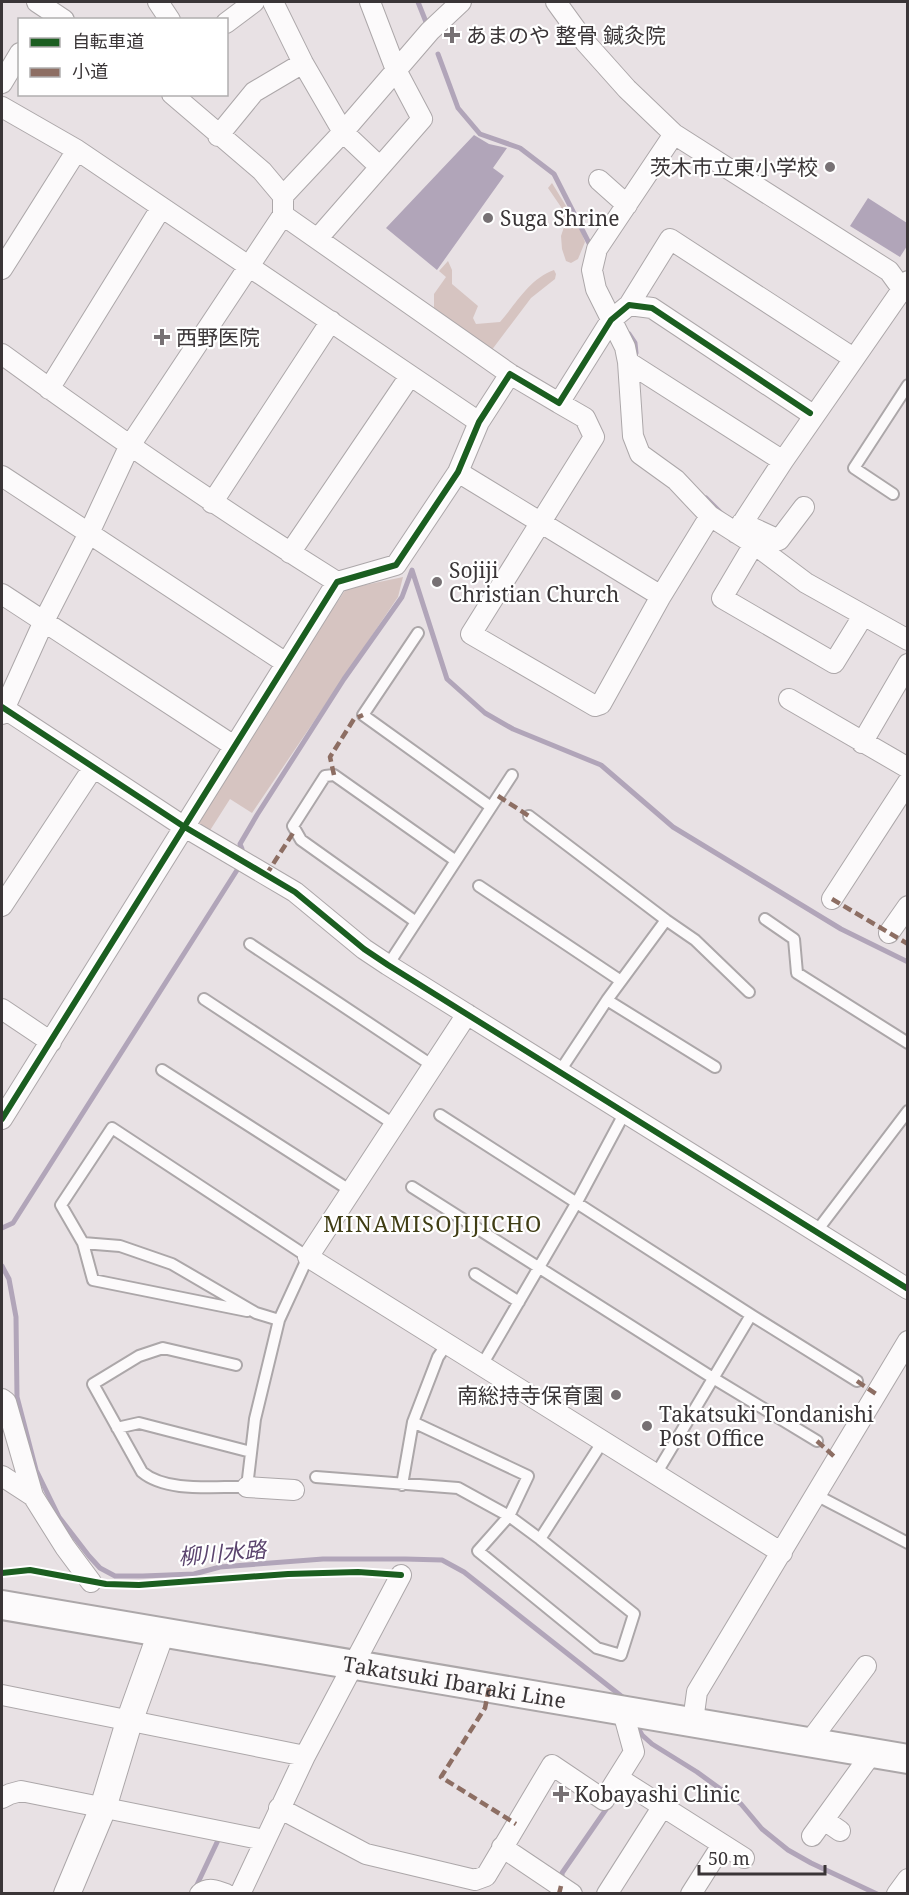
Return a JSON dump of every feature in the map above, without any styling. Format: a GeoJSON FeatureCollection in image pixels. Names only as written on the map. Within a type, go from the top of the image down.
{"type":"FeatureCollection","features":[{"type":"Feature","properties":{"kind":"main road","name":"Takatsuki Ibaraki Line"},"geometry":{"type":"LineString","coordinates":[[2,1605],[908,1759]]}},
{"type":"Feature","properties":{"kind":"street"},"geometry":{"type":"LineString","coordinates":[[37,2],[61,18]]}},
{"type":"Feature","properties":{"kind":"street"},"geometry":{"type":"LineString","coordinates":[[158,2],[169,18]]}},
{"type":"Feature","properties":{"kind":"street"},"geometry":{"type":"LineString","coordinates":[[228,22],[254,2]]}},
{"type":"Feature","properties":{"kind":"street"},"geometry":{"type":"LineString","coordinates":[[273,2],[303,63],[343,132],[380,167]]}},
{"type":"Feature","properties":{"kind":"street"},"geometry":{"type":"LineString","coordinates":[[318,237],[422,119],[396,70],[370,2]]}},
{"type":"Feature","properties":{"kind":"street"},"geometry":{"type":"LineString","coordinates":[[461,2],[396,70],[283,205],[251,266],[129,447],[3,710],[183,826],[295,892],[364,949],[388,965],[908,1289]]}},
{"type":"Feature","properties":{"kind":"street"},"geometry":{"type":"LineString","coordinates":[[556,2],[585,42],[627,89],[674,134],[889,271],[906,288],[783,461],[739,528]]}},
{"type":"Feature","properties":{"kind":"street"},"geometry":{"type":"LineString","coordinates":[[2,83],[18,56]]}},
{"type":"Feature","properties":{"kind":"street"},"geometry":{"type":"LineString","coordinates":[[218,136],[254,92],[303,63]]}},
{"type":"Feature","properties":{"kind":"street"},"geometry":{"type":"LineString","coordinates":[[174,96],[218,136],[262,171],[283,205],[318,237],[510,374],[585,418],[594,437],[471,634],[595,706],[601,704],[710,516]]}},
{"type":"Feature","properties":{"kind":"street"},"geometry":{"type":"LineString","coordinates":[[2,107],[77,150],[478,422]]}},
{"type":"Feature","properties":{"kind":"street"},"geometry":{"type":"LineString","coordinates":[[674,134],[597,249],[592,270],[596,289],[625,347],[633,436],[640,454],[676,480],[710,516],[739,528],[779,540],[804,507]]}},
{"type":"Feature","properties":{"kind":"street"},"geometry":{"type":"LineString","coordinates":[[2,269],[77,150]]}},
{"type":"Feature","properties":{"kind":"street"},"geometry":{"type":"LineString","coordinates":[[599,180],[627,205]]}},
{"type":"Feature","properties":{"kind":"street"},"geometry":{"type":"LineString","coordinates":[[49,389],[161,208]]}},
{"type":"Feature","properties":{"kind":"street"},"geometry":{"type":"LineString","coordinates":[[559,402],[611,321],[628,305],[670,239],[847,354]]}},
{"type":"Feature","properties":{"kind":"street"},"geometry":{"type":"LineString","coordinates":[[628,305],[652,308],[810,413]]}},
{"type":"Feature","properties":{"kind":"street"},"geometry":{"type":"LineString","coordinates":[[212,503],[331,321]]}},
{"type":"Feature","properties":{"kind":"street"},"geometry":{"type":"LineString","coordinates":[[2,354],[129,447],[337,582]]}},
{"type":"Feature","properties":{"kind":"street"},"geometry":{"type":"LineString","coordinates":[[628,362],[783,461]]}},
{"type":"Feature","properties":{"kind":"street"},"geometry":{"type":"LineString","coordinates":[[2,1119],[337,582],[396,565],[458,472],[478,422],[510,374]]}},
{"type":"Feature","properties":{"kind":"street"},"geometry":{"type":"LineString","coordinates":[[290,553],[410,375]]}},
{"type":"Feature","properties":{"kind":"street"},"geometry":{"type":"LineString","coordinates":[[458,472],[662,596]]}},
{"type":"Feature","properties":{"kind":"street"},"geometry":{"type":"LineString","coordinates":[[2,476],[286,663]]}},
{"type":"Feature","properties":{"kind":"street"},"geometry":{"type":"LineString","coordinates":[[739,528],[754,544],[806,583],[908,640]]}},
{"type":"Feature","properties":{"kind":"street"},"geometry":{"type":"LineString","coordinates":[[754,544],[722,598],[834,663],[863,616]]}},
{"type":"Feature","properties":{"kind":"street"},"geometry":{"type":"LineString","coordinates":[[2,594],[234,746]]}},
{"type":"Feature","properties":{"kind":"street"},"geometry":{"type":"LineString","coordinates":[[862,743],[908,664]]}},
{"type":"Feature","properties":{"kind":"street"},"geometry":{"type":"LineString","coordinates":[[789,699],[908,768]]}},
{"type":"Feature","properties":{"kind":"street"},"geometry":{"type":"LineString","coordinates":[[2,906],[93,768]]}},
{"type":"Feature","properties":{"kind":"street"},"geometry":{"type":"LineString","coordinates":[[832,899],[908,782]]}},
{"type":"Feature","properties":{"kind":"street"},"geometry":{"type":"LineString","coordinates":[[889,933],[908,906]]}},
{"type":"Feature","properties":{"kind":"street"},"geometry":{"type":"LineString","coordinates":[[2,1009],[51,1042]]}},
{"type":"Feature","properties":{"kind":"street"},"geometry":{"type":"LineString","coordinates":[[467,1014],[308,1257],[782,1553]]}},
{"type":"Feature","properties":{"kind":"street"},"geometry":{"type":"LineString","coordinates":[[693,1721],[698,1692],[908,1341]]}},
{"type":"Feature","properties":{"kind":"street"},"geometry":{"type":"LineString","coordinates":[[2,1399],[6,1402],[33,1496],[65,1547],[92,1581]]}},
{"type":"Feature","properties":{"kind":"street"},"geometry":{"type":"LineString","coordinates":[[2,1476],[33,1496]]}},
{"type":"Feature","properties":{"kind":"street"},"geometry":{"type":"LineString","coordinates":[[247,1487],[294,1494]]}},
{"type":"Feature","properties":{"kind":"street"},"geometry":{"type":"LineString","coordinates":[[240,1893],[304,1756],[401,1575]]}},
{"type":"Feature","properties":{"kind":"street"},"geometry":{"type":"LineString","coordinates":[[67,1893],[103,1808],[129,1722],[161,1633]]}},
{"type":"Feature","properties":{"kind":"street"},"geometry":{"type":"LineString","coordinates":[[810,1741],[866,1666]]}},
{"type":"Feature","properties":{"kind":"street"},"geometry":{"type":"LineString","coordinates":[[2,1695],[304,1756]]}},
{"type":"Feature","properties":{"kind":"street"},"geometry":{"type":"LineString","coordinates":[[279,1808],[366,1854],[475,1880],[486,1876],[552,1765],[604,1800],[634,1752],[623,1712]]}},
{"type":"Feature","properties":{"kind":"street"},"geometry":{"type":"LineString","coordinates":[[812,1836],[832,1826],[872,1753]]}},
{"type":"Feature","properties":{"kind":"street"},"geometry":{"type":"LineString","coordinates":[[618,1778],[744,1858]]}},
{"type":"Feature","properties":{"kind":"street"},"geometry":{"type":"LineString","coordinates":[[2,1798],[21,1791],[264,1840]]}},
{"type":"Feature","properties":{"kind":"street"},"geometry":{"type":"LineString","coordinates":[[607,1893],[663,1806]]}},
{"type":"Feature","properties":{"kind":"street"},"geometry":{"type":"LineString","coordinates":[[691,1893],[722,1845]]}},
{"type":"Feature","properties":{"kind":"street"},"geometry":{"type":"LineString","coordinates":[[502,1847],[572,1893]]}},
{"type":"Feature","properties":{"kind":"street"},"geometry":{"type":"LineString","coordinates":[[897,1893],[908,1879]]}},
{"type":"Feature","properties":{"kind":"street"},"geometry":{"type":"LineString","coordinates":[[200,1893],[205,1889],[212,1889],[226,1893]]}},
{"type":"Feature","properties":{"kind":"lane"},"geometry":{"type":"LineString","coordinates":[[893,494],[854,468],[908,385]]}},
{"type":"Feature","properties":{"kind":"lane"},"geometry":{"type":"LineString","coordinates":[[417,633],[363,716],[491,807]]}},
{"type":"Feature","properties":{"kind":"lane"},"geometry":{"type":"LineString","coordinates":[[416,922],[301,840],[293,826],[326,776],[334,775],[456,861]]}},
{"type":"Feature","properties":{"kind":"lane"},"geometry":{"type":"LineString","coordinates":[[388,965],[512,775]]}},
{"type":"Feature","properties":{"kind":"lane"},"geometry":{"type":"LineString","coordinates":[[529,816],[695,940],[750,992]]}},
{"type":"Feature","properties":{"kind":"lane"},"geometry":{"type":"LineString","coordinates":[[479,886],[621,981]]}},
{"type":"Feature","properties":{"kind":"lane"},"geometry":{"type":"LineString","coordinates":[[765,919],[794,939],[797,973],[908,1043]]}},
{"type":"Feature","properties":{"kind":"lane"},"geometry":{"type":"LineString","coordinates":[[560,1071],[607,999],[666,920]]}},
{"type":"Feature","properties":{"kind":"lane"},"geometry":{"type":"LineString","coordinates":[[250,944],[433,1066]]}},
{"type":"Feature","properties":{"kind":"lane"},"geometry":{"type":"LineString","coordinates":[[204,999],[395,1125]]}},
{"type":"Feature","properties":{"kind":"lane"},"geometry":{"type":"LineString","coordinates":[[607,999],[715,1067]]}},
{"type":"Feature","properties":{"kind":"lane"},"geometry":{"type":"LineString","coordinates":[[162,1070],[351,1191]]}},
{"type":"Feature","properties":{"kind":"lane"},"geometry":{"type":"LineString","coordinates":[[816,1232],[908,1111]]}},
{"type":"Feature","properties":{"kind":"lane"},"geometry":{"type":"LineString","coordinates":[[482,1365],[577,1202],[624,1114]]}},
{"type":"Feature","properties":{"kind":"lane"},"geometry":{"type":"LineString","coordinates":[[440,1115],[857,1381]]}},
{"type":"Feature","properties":{"kind":"lane"},"geometry":{"type":"LineString","coordinates":[[236,1365],[163,1347],[139,1356],[93,1384],[142,1472],[158,1483],[180,1486],[247,1487],[255,1419],[279,1320],[308,1257],[112,1128],[61,1205],[83,1243],[93,1280],[256,1313],[279,1320]]}},
{"type":"Feature","properties":{"kind":"lane"},"geometry":{"type":"LineString","coordinates":[[412,1187],[713,1378],[817,1441]]}},
{"type":"Feature","properties":{"kind":"lane"},"geometry":{"type":"LineString","coordinates":[[83,1243],[120,1246],[172,1264],[256,1313]]}},
{"type":"Feature","properties":{"kind":"lane"},"geometry":{"type":"LineString","coordinates":[[475,1274],[519,1302]]}},
{"type":"Feature","properties":{"kind":"lane"},"geometry":{"type":"LineString","coordinates":[[656,1474],[751,1315]]}},
{"type":"Feature","properties":{"kind":"lane"},"geometry":{"type":"LineString","coordinates":[[402,1485],[412,1422],[438,1357],[447,1344]]}},
{"type":"Feature","properties":{"kind":"lane"},"geometry":{"type":"LineString","coordinates":[[316,1477],[458,1488],[509,1516],[634,1614],[621,1655],[597,1648],[478,1551],[509,1516],[528,1476],[412,1422]]}},
{"type":"Feature","properties":{"kind":"lane"},"geometry":{"type":"LineString","coordinates":[[117,1428],[139,1423],[251,1452]]}},
{"type":"Feature","properties":{"kind":"lane"},"geometry":{"type":"LineString","coordinates":[[540,1539],[603,1441]]}},
{"type":"Feature","properties":{"kind":"lane"},"geometry":{"type":"LineString","coordinates":[[816,1496],[908,1543]]}},
{"type":"Feature","properties":{"kind":"shaded area"},"geometry":{"type":"Polygon","coordinates":[[[474,135],[489,144],[507,148],[493,168],[504,176],[437,270],[386,228],[474,135]]]}},
{"type":"Feature","properties":{"kind":"shaded area"},"geometry":{"type":"Polygon","coordinates":[[[552,183],[580,229],[585,242],[578,259],[571,263],[566,261],[562,249],[561,236],[564,227],[561,207],[548,188],[552,183]]]}},
{"type":"Feature","properties":{"kind":"shaded area"},"geometry":{"type":"Polygon","coordinates":[[[868,198],[907,223],[907,246],[900,257],[850,226],[868,198]]]}},
{"type":"Feature","properties":{"kind":"shaded area"},"geometry":{"type":"Polygon","coordinates":[[[448,261],[452,270],[452,284],[478,306],[473,318],[476,324],[500,322],[537,279],[554,270],[556,274],[555,279],[531,298],[491,351],[434,309],[434,294],[446,277],[439,271],[448,261]]]}},
{"type":"Feature","properties":{"kind":"shaded area"},"geometry":{"type":"Polygon","coordinates":[[[403,577],[398,597],[252,813],[230,799],[209,832],[197,824],[194,817],[346,589],[403,577]]]}},
{"type":"Feature","properties":{"kind":"waterway"},"geometry":{"type":"LineString","coordinates":[[418,2],[426,22]]}},
{"type":"Feature","properties":{"kind":"waterway"},"geometry":{"type":"LineString","coordinates":[[438,54],[458,108],[480,134],[520,148],[554,174],[591,247]]}},
{"type":"Feature","properties":{"kind":"waterway"},"geometry":{"type":"LineString","coordinates":[[629,334],[635,343],[636,353]]}},
{"type":"Feature","properties":{"kind":"waterway"},"geometry":{"type":"LineString","coordinates":[[706,498],[723,515]]}},
{"type":"Feature","properties":{"kind":"waterway"},"geometry":{"type":"LineString","coordinates":[[242,849],[240,844],[257,815],[344,679],[402,597],[412,570],[447,679],[485,713],[513,729],[601,765],[673,827],[841,929],[908,962]]}},
{"type":"Feature","properties":{"kind":"waterway"},"geometry":{"type":"LineString","coordinates":[[2,1228],[13,1223],[239,867]]}},
{"type":"Feature","properties":{"kind":"waterway","name":"柳川水路"},"geometry":{"type":"LineString","coordinates":[[2,1266],[9,1279],[16,1317],[17,1397],[36,1470],[59,1517],[100,1568],[115,1576],[143,1576],[194,1574],[220,1567],[323,1559],[442,1560],[464,1572],[625,1699]]}},
{"type":"Feature","properties":{"kind":"waterway","name":"柳川水路"},"geometry":{"type":"LineString","coordinates":[[637,1726],[642,1735],[652,1744],[697,1772],[741,1804],[762,1829],[788,1850],[877,1894]]}},
{"type":"Feature","properties":{"kind":"waterway"},"geometry":{"type":"LineString","coordinates":[[562,1880],[562,1873],[609,1805]]}},
{"type":"Feature","properties":{"kind":"waterway"},"geometry":{"type":"LineString","coordinates":[[195,1889],[220,1836]]}},
{"type":"Feature","properties":{"kind":"marked path"},"geometry":{"type":"LineString","coordinates":[[334,775],[330,757],[354,719],[363,715]]}},
{"type":"Feature","properties":{"kind":"marked path"},"geometry":{"type":"LineString","coordinates":[[498,796],[529,816]]}},
{"type":"Feature","properties":{"kind":"marked path"},"geometry":{"type":"LineString","coordinates":[[266,875],[295,830]]}},
{"type":"Feature","properties":{"kind":"marked path"},"geometry":{"type":"LineString","coordinates":[[832,899],[908,944]]}},
{"type":"Feature","properties":{"kind":"marked path"},"geometry":{"type":"LineString","coordinates":[[857,1381],[876,1394]]}},
{"type":"Feature","properties":{"kind":"marked path"},"geometry":{"type":"LineString","coordinates":[[817,1441],[837,1459]]}},
{"type":"Feature","properties":{"kind":"marked path"},"geometry":{"type":"LineString","coordinates":[[489,1688],[485,1708],[441,1777],[516,1824]]}},
{"type":"Feature","properties":{"kind":"marked path"},"geometry":{"type":"LineString","coordinates":[[559,1894],[561,1886]]}},
{"type":"Feature","properties":{"kind":"cycle path"},"geometry":{"type":"LineString","coordinates":[[2,1119],[337,582],[396,565],[458,472],[479,422],[510,374],[559,403],[611,320],[629,305],[652,308],[810,413]]}},
{"type":"Feature","properties":{"kind":"cycle path"},"geometry":{"type":"LineString","coordinates":[[2,707],[183,826],[295,892],[364,949],[388,965],[908,1289]]}},
{"type":"Feature","properties":{"kind":"cycle path"},"geometry":{"type":"LineString","coordinates":[[2,1573],[30,1570],[106,1584],[139,1585],[288,1574],[358,1572],[401,1575]]}},
{"type":"Feature","properties":{"kind":"place","name":"あまのや 整骨 鍼灸院"},"geometry":{"type":"Point","coordinates":[452,35]}},
{"type":"Feature","properties":{"kind":"place","name":"茨木市立東小学校"},"geometry":{"type":"Point","coordinates":[830,167]}},
{"type":"Feature","properties":{"kind":"place","name":"Suga Shrine"},"geometry":{"type":"Point","coordinates":[488,218]}},
{"type":"Feature","properties":{"kind":"place","name":"西野医院"},"geometry":{"type":"Point","coordinates":[162,337]}},
{"type":"Feature","properties":{"kind":"place","name":"Sojiji Christian Church"},"geometry":{"type":"Point","coordinates":[437,582]}},
{"type":"Feature","properties":{"kind":"place","name":"南総持寺保育園"},"geometry":{"type":"Point","coordinates":[616,1395]}},
{"type":"Feature","properties":{"kind":"place","name":"Takatsuki Tondanishi Post Office"},"geometry":{"type":"Point","coordinates":[647,1426]}},
{"type":"Feature","properties":{"kind":"place","name":"Kobayashi Clinic"},"geometry":{"type":"Point","coordinates":[561,1794]}},
{"type":"Feature","properties":{"kind":"district","name":"MINAMISOJIJICHO"},"geometry":{"type":"Point","coordinates":[433,1223]}}]}
